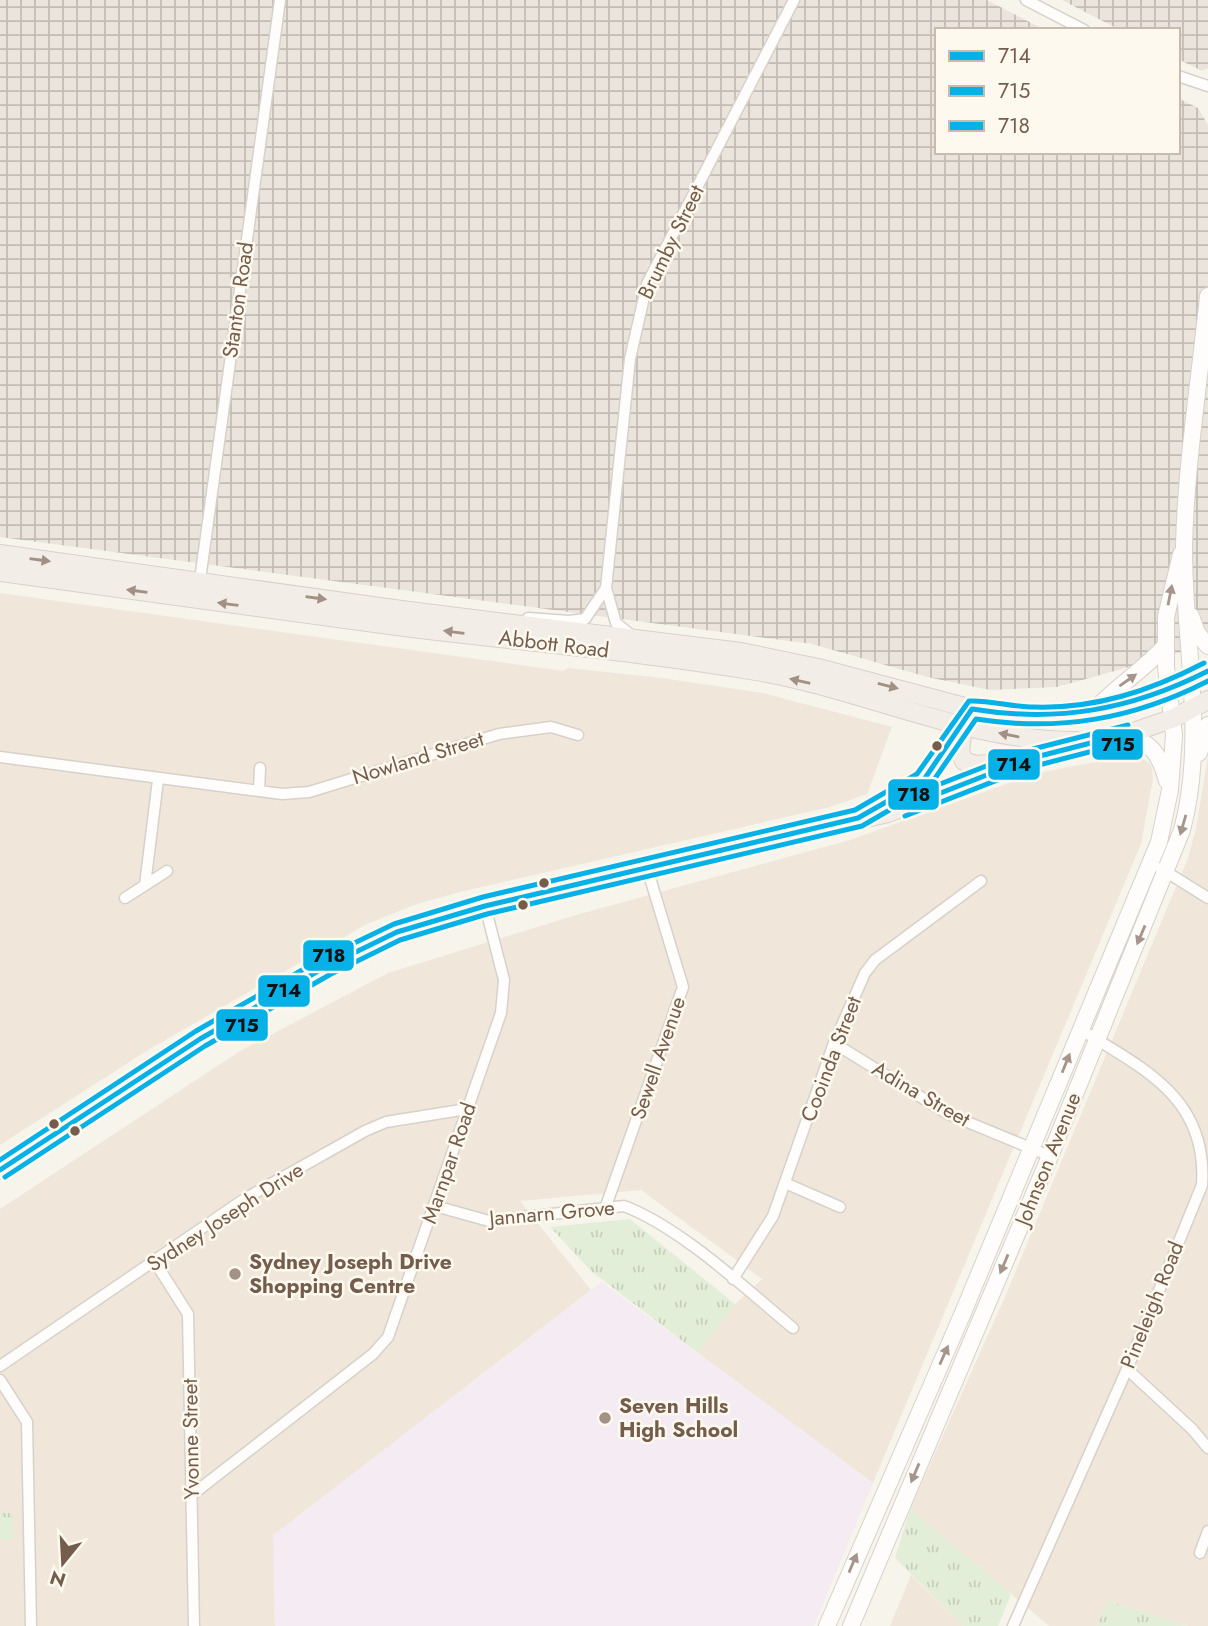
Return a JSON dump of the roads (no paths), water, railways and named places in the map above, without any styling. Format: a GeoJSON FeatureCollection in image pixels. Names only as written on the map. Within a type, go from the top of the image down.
{"type":"FeatureCollection","features":[{"type":"Feature","properties":{"kind":"main road"},"geometry":{"type":"LineString","coordinates":[[1184,545],[1208,296]]}},
{"type":"Feature","properties":{"kind":"main road","name":"Johnson Avenue"},"geometry":{"type":"LineString","coordinates":[[851,1626],[1050,1156],[1182,830],[1194,776],[1184,545]]}},
{"type":"Feature","properties":{"kind":"main road","name":"Johnson Avenue"},"geometry":{"type":"LineString","coordinates":[[827,1626],[1030,1149],[1118,934],[1152,864],[1166,817],[1170,790],[1174,718],[1165,646],[1170,597],[1184,545]]}},
{"type":"Feature","properties":{"kind":"main road","name":"Abbott Road"},"geometry":{"type":"LineString","coordinates":[[0,554],[199,591],[711,664],[967,716],[1037,718],[1091,714],[1170,691],[1208,671]]}},
{"type":"Feature","properties":{"kind":"main road","name":"Abbott Road"},"geometry":{"type":"LineString","coordinates":[[0,572],[502,622],[786,660],[1030,738],[1102,741]]}},
{"type":"Feature","properties":{"kind":"main road"},"geometry":{"type":"LineString","coordinates":[[1186,604],[1196,634],[1208,646]]}},
{"type":"Feature","properties":{"kind":"main road"},"geometry":{"type":"LineString","coordinates":[[1091,714],[1110,692],[1151,662],[1165,646]]}},
{"type":"Feature","properties":{"kind":"main road"},"geometry":{"type":"LineString","coordinates":[[0,1170],[200,1039],[327,966],[397,932],[485,906],[888,813],[1028,759],[1125,735],[1174,718],[1208,700]]}},
{"type":"Feature","properties":{"kind":"main road"},"geometry":{"type":"LineString","coordinates":[[967,716],[960,752],[969,764],[1028,759]]}},
{"type":"Feature","properties":{"kind":"main road"},"geometry":{"type":"LineString","coordinates":[[858,818],[923,781],[967,716]]}},
{"type":"Feature","properties":{"kind":"main road"},"geometry":{"type":"LineString","coordinates":[[1194,776],[1208,725]]}},
{"type":"Feature","properties":{"kind":"main road"},"geometry":{"type":"LineString","coordinates":[[1125,735],[1152,746],[1162,761],[1170,790]]}},
{"type":"Feature","properties":{"kind":"street","name":"Stanton Road"},"geometry":{"type":"LineString","coordinates":[[199,591],[280,0]]}},
{"type":"Feature","properties":{"kind":"street","name":"Brumby Street"},"geometry":{"type":"LineString","coordinates":[[641,639],[623,630],[616,623],[606,587],[631,359],[640,306],[647,284],[794,0]]}},
{"type":"Feature","properties":{"kind":"street"},"geometry":{"type":"LineString","coordinates":[[1026,0],[1080,28]]}},
{"type":"Feature","properties":{"kind":"street"},"geometry":{"type":"LineString","coordinates":[[1180,77],[1208,86]]}},
{"type":"Feature","properties":{"kind":"street","name":"Brumby Street"},"geometry":{"type":"LineString","coordinates":[[502,622],[533,618],[569,621],[585,619],[606,587]]}},
{"type":"Feature","properties":{"kind":"street","name":"Nowland Street"},"geometry":{"type":"LineString","coordinates":[[0,757],[158,780],[258,791],[309,792],[499,734],[551,727],[578,735]]}},
{"type":"Feature","properties":{"kind":"street"},"geometry":{"type":"LineString","coordinates":[[258,791],[260,768]]}},
{"type":"Feature","properties":{"kind":"street"},"geometry":{"type":"LineString","coordinates":[[145,885],[158,780]]}},
{"type":"Feature","properties":{"kind":"street"},"geometry":{"type":"LineString","coordinates":[[1152,864],[1208,898]]}},
{"type":"Feature","properties":{"kind":"street","name":"Sewell Avenue"},"geometry":{"type":"LineString","coordinates":[[606,1206],[683,987],[647,868]]}},
{"type":"Feature","properties":{"kind":"street"},"geometry":{"type":"LineString","coordinates":[[125,898],[167,871]]}},
{"type":"Feature","properties":{"kind":"street","name":"Cooinda Street"},"geometry":{"type":"LineString","coordinates":[[733,1279],[763,1236],[785,1183],[834,1043],[865,973],[875,960],[981,881]]}},
{"type":"Feature","properties":{"kind":"street","name":"Marnpar Road"},"geometry":{"type":"LineString","coordinates":[[193,1494],[373,1354],[388,1337],[501,1013],[504,980],[485,906]]}},
{"type":"Feature","properties":{"kind":"street","name":"Pineleigh Road"},"geometry":{"type":"LineString","coordinates":[[1013,1626],[1127,1369],[1202,1185],[1207,1165],[1207,1143],[1202,1122],[1187,1100],[1080,1029]]}},
{"type":"Feature","properties":{"kind":"street","name":"Adina Street"},"geometry":{"type":"LineString","coordinates":[[834,1043],[948,1114],[1050,1156]]}},
{"type":"Feature","properties":{"kind":"street","name":"Sydney Joseph Drive"},"geometry":{"type":"LineString","coordinates":[[0,1366],[246,1198],[365,1131],[386,1122],[467,1109]]}},
{"type":"Feature","properties":{"kind":"street"},"geometry":{"type":"LineString","coordinates":[[785,1183],[840,1208]]}},
{"type":"Feature","properties":{"kind":"street","name":"Jannarn Grove"},"geometry":{"type":"LineString","coordinates":[[435,1206],[489,1221],[624,1206],[641,1213],[733,1279],[793,1328]]}},
{"type":"Feature","properties":{"kind":"street","name":"Yvonne Street"},"geometry":{"type":"LineString","coordinates":[[155,1262],[188,1314],[194,1626]]}},
{"type":"Feature","properties":{"kind":"street"},"geometry":{"type":"LineString","coordinates":[[1127,1369],[1208,1448]]}},
{"type":"Feature","properties":{"kind":"street"},"geometry":{"type":"LineString","coordinates":[[0,1380],[27,1422],[31,1626]]}},
{"type":"Feature","properties":{"kind":"street"},"geometry":{"type":"LineString","coordinates":[[1200,1553],[1208,1531]]}},
{"type":"Feature","properties":{"kind":"place","name":"Sydney Joseph Drive Shopping Centre"},"geometry":{"type":"Point","coordinates":[235,1274]}},
{"type":"Feature","properties":{"kind":"place","name":"Seven Hills High School"},"geometry":{"type":"Point","coordinates":[605,1418]}}]}
